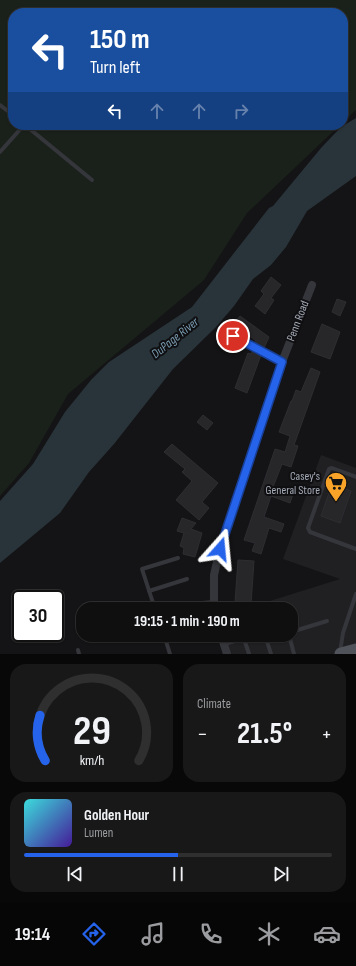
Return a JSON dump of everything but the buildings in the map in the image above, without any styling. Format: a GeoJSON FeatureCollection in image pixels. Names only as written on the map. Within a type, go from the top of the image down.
{"type":"FeatureCollection","features":[{"type":"Feature","properties":{"kind":"main road"},"geometry":{"type":"LineString","coordinates":[[340,654],[356,650]]}},
{"type":"Feature","properties":{"kind":"street","name":"Penn Road"},"geometry":{"type":"LineString","coordinates":[[214,602],[214,575],[220,549],[282,362],[312,285]]}},
{"type":"Feature","properties":{"kind":"street"},"geometry":{"type":"LineString","coordinates":[[224,644],[227,654]]}},
{"type":"Feature","properties":{"kind":"lane"},"geometry":{"type":"LineString","coordinates":[[0,105],[8,111]]}},
{"type":"Feature","properties":{"kind":"lane"},"geometry":{"type":"LineString","coordinates":[[0,152],[20,130]]}},
{"type":"Feature","properties":{"kind":"lane"},"geometry":{"type":"LineString","coordinates":[[30,130],[92,180]]}},
{"type":"Feature","properties":{"kind":"lane"},"geometry":{"type":"LineString","coordinates":[[233,336],[282,362]]}},
{"type":"Feature","properties":{"kind":"lane"},"geometry":{"type":"LineString","coordinates":[[356,477],[332,468],[329,469],[308,528],[310,532],[356,549]]}},
{"type":"Feature","properties":{"kind":"lane"},"geometry":{"type":"LineString","coordinates":[[153,602],[142,569],[178,558]]}},
{"type":"Feature","properties":{"kind":"lane"},"geometry":{"type":"LineString","coordinates":[[149,591],[187,579]]}},
{"type":"Feature","properties":{"kind":"lane"},"geometry":{"type":"LineString","coordinates":[[340,654],[343,633],[356,594]]}},
{"type":"Feature","properties":{"kind":"lane"},"geometry":{"type":"LineString","coordinates":[[298,630],[327,621]]}},
{"type":"Feature","properties":{"kind":"lane"},"geometry":{"type":"LineString","coordinates":[[166,642],[170,654]]}},
{"type":"Feature","properties":{"kind":"lane"},"geometry":{"type":"LineString","coordinates":[[224,644],[232,642]]}},
{"type":"Feature","properties":{"kind":"lane"},"geometry":{"type":"LineString","coordinates":[[245,642],[249,654]]}},
{"type":"Feature","properties":{"kind":"lane"},"geometry":{"type":"LineString","coordinates":[[267,642],[271,654]]}},
{"type":"Feature","properties":{"kind":"lane"},"geometry":{"type":"LineString","coordinates":[[291,642],[294,654]]}},
{"type":"Feature","properties":{"kind":"shaded area"},"geometry":{"type":"Polygon","coordinates":[[[0,0],[356,0],[356,110],[348,117],[348,8],[8,8],[8,130],[335,130],[247,213],[204,280],[68,394],[29,463],[0,496],[0,0]]]}},
{"type":"Feature","properties":{"kind":"shaded area"},"geometry":{"type":"Polygon","coordinates":[[[321,455],[356,468],[356,654],[230,654],[226,642],[298,642],[298,602],[266,602],[340,579],[283,559],[321,455]]]}},
{"type":"Feature","properties":{"kind":"water","name":"DuPage River"},"geometry":{"type":"Polygon","coordinates":[[[356,118],[356,176],[307,211],[286,247],[271,265],[253,279],[234,306],[216,327],[173,369],[114,444],[89,472],[60,513],[0,563],[0,501],[33,464],[65,412],[91,380],[109,362],[192,307],[269,208],[273,206],[321,148],[338,130],[348,130],[348,123],[356,118]]]}},
{"type":"Feature","properties":{"kind":"place","name":"Casey's General Store"},"geometry":{"type":"Point","coordinates":[336,502]}},
{"type":"Feature","properties":{"kind":"route"},"geometry":{"type":"LineString","coordinates":[[220,549],[250,454],[282,362],[233,336]]}}]}
